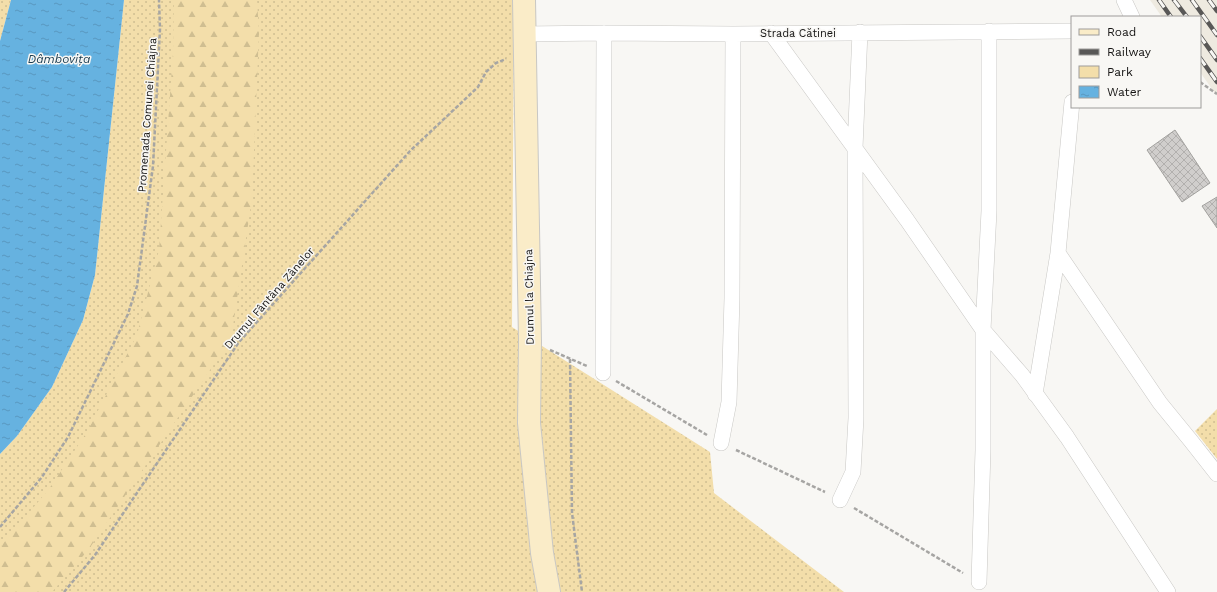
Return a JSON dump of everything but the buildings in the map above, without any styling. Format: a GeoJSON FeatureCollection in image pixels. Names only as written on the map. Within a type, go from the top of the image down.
{"type":"FeatureCollection","features":[{"type":"Feature","properties":{"kind":"main road","name":"Drumul la Chiajna"},"geometry":{"type":"LineString","coordinates":[[524,0],[530,342],[529,423],[542,553],[549,592]]}},
{"type":"Feature","properties":{"kind":"street"},"geometry":{"type":"LineString","coordinates":[[1124,0],[1132,16]]}},
{"type":"Feature","properties":{"kind":"street"},"geometry":{"type":"LineString","coordinates":[[979,582],[983,450],[983,330],[989,211],[989,31]]}},
{"type":"Feature","properties":{"kind":"street","name":"Strada Cătinei"},"geometry":{"type":"LineString","coordinates":[[525,43],[604,33],[733,34],[1071,31]]}},
{"type":"Feature","properties":{"kind":"street"},"geometry":{"type":"LineString","coordinates":[[840,500],[853,472],[856,426],[855,148],[860,32]]}},
{"type":"Feature","properties":{"kind":"street"},"geometry":{"type":"LineString","coordinates":[[603,373],[604,33]]}},
{"type":"Feature","properties":{"kind":"street"},"geometry":{"type":"LineString","coordinates":[[771,33],[908,220],[983,330],[1022,375],[1067,437],[1168,592]]}},
{"type":"Feature","properties":{"kind":"street"},"geometry":{"type":"LineString","coordinates":[[721,443],[729,402],[732,290],[733,34]]}},
{"type":"Feature","properties":{"kind":"street"},"geometry":{"type":"LineString","coordinates":[[1035,394],[1058,253],[1071,108]]}},
{"type":"Feature","properties":{"kind":"street"},"geometry":{"type":"LineString","coordinates":[[1058,253],[1160,403],[1217,474]]}},
{"type":"Feature","properties":{"kind":"path","name":"Promenada Comunei Chiajna"},"geometry":{"type":"LineString","coordinates":[[0,527],[42,477],[68,437],[128,314],[137,286],[153,166],[160,29],[159,0]]}},
{"type":"Feature","properties":{"kind":"path","name":"Drumul Fântâna Zânelor"},"geometry":{"type":"LineString","coordinates":[[64,592],[95,555],[239,342],[410,152],[478,87],[486,72],[496,63],[525,43]]}},
{"type":"Feature","properties":{"kind":"path"},"geometry":{"type":"LineString","coordinates":[[1201,83],[1217,94]]}},
{"type":"Feature","properties":{"kind":"path"},"geometry":{"type":"LineString","coordinates":[[530,342],[603,373],[721,443],[840,500],[979,582]]}},
{"type":"Feature","properties":{"kind":"path"},"geometry":{"type":"LineString","coordinates":[[570,359],[572,513],[582,592]]}},
{"type":"Feature","properties":{"kind":"shaded area"},"geometry":{"type":"Polygon","coordinates":[[[1150,0],[1217,0],[1217,96],[1201,73],[1201,16],[1161,16],[1150,0]]]}},
{"type":"Feature","properties":{"kind":"green space"},"geometry":{"type":"Polygon","coordinates":[[[0,0],[11,0],[0,41],[0,0]]]}},
{"type":"Feature","properties":{"kind":"green space"},"geometry":{"type":"Polygon","coordinates":[[[124,0],[514,0],[512,327],[710,452],[714,493],[844,592],[0,592],[0,454],[17,436],[52,387],[83,320],[95,275],[124,0]]]}},
{"type":"Feature","properties":{"kind":"green space"},"geometry":{"type":"Polygon","coordinates":[[[174,0],[257,0],[259,32],[252,198],[231,339],[89,549],[52,592],[0,592],[0,547],[49,489],[87,432],[137,335],[159,250],[173,53],[174,0]]]}},
{"type":"Feature","properties":{"kind":"green space"},"geometry":{"type":"Polygon","coordinates":[[[1217,409],[1217,459],[1195,431],[1217,409]]]}},
{"type":"Feature","properties":{"kind":"water","name":"Dâmbovița"},"geometry":{"type":"Polygon","coordinates":[[[11,0],[124,0],[95,275],[83,320],[52,387],[17,436],[0,454],[0,41],[11,0]]]}},
{"type":"Feature","properties":{"kind":"railway"},"geometry":{"type":"LineString","coordinates":[[1159,0],[1170,16]]}},
{"type":"Feature","properties":{"kind":"railway"},"geometry":{"type":"LineString","coordinates":[[1174,0],[1186,16]]}},
{"type":"Feature","properties":{"kind":"railway"},"geometry":{"type":"LineString","coordinates":[[1192,0],[1217,35]]}},
{"type":"Feature","properties":{"kind":"railway"},"geometry":{"type":"LineString","coordinates":[[1209,0],[1217,11]]}},
{"type":"Feature","properties":{"kind":"railway"},"geometry":{"type":"LineString","coordinates":[[1201,37],[1217,60]]}},
{"type":"Feature","properties":{"kind":"railway"},"geometry":{"type":"LineString","coordinates":[[1201,59],[1217,82]]}}]}
